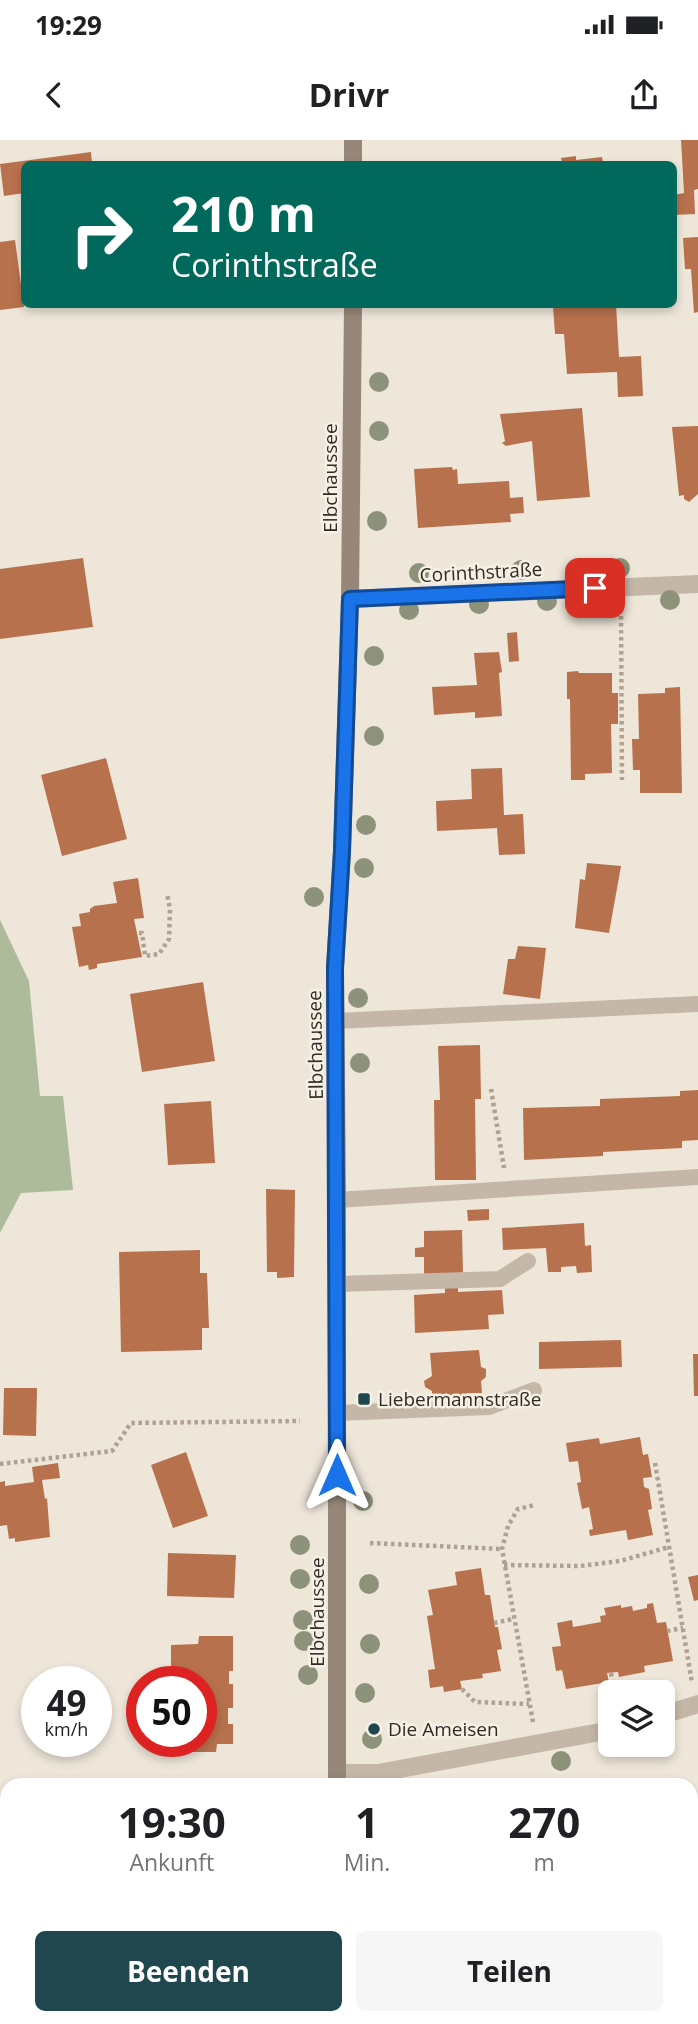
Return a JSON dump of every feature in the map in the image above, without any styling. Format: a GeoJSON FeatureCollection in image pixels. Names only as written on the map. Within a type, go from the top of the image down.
{"type":"FeatureCollection","features":[{"type":"Feature","properties":{"kind":"main road"},"geometry":{"type":"LineString","coordinates":[[353,140],[353,161]]}},
{"type":"Feature","properties":{"kind":"main road","name":"Elbchaussee"},"geometry":{"type":"LineString","coordinates":[[337,1778],[338,1283],[335,968],[342,851],[350,599],[353,308]]}},
{"type":"Feature","properties":{"kind":"street","name":"Corinthstraße"},"geometry":{"type":"LineString","coordinates":[[350,599],[698,584]]}},
{"type":"Feature","properties":{"kind":"street"},"geometry":{"type":"LineString","coordinates":[[675,1711],[697,1705]]}},
{"type":"Feature","properties":{"kind":"street"},"geometry":{"type":"LineString","coordinates":[[344,1778],[598,1732]]}},
{"type":"Feature","properties":{"kind":"lane"},"geometry":{"type":"LineString","coordinates":[[336,1021],[698,1004]]}},
{"type":"Feature","properties":{"kind":"lane"},"geometry":{"type":"LineString","coordinates":[[337,1200],[698,1178]]}},
{"type":"Feature","properties":{"kind":"lane"},"geometry":{"type":"LineString","coordinates":[[338,1283],[500,1279],[528,1261]]}},
{"type":"Feature","properties":{"kind":"lane"},"geometry":{"type":"LineString","coordinates":[[337,1413],[489,1407],[534,1390]]}},
{"type":"Feature","properties":{"kind":"path"},"geometry":{"type":"LineString","coordinates":[[621,625],[622,780]]}},
{"type":"Feature","properties":{"kind":"path"},"geometry":{"type":"LineString","coordinates":[[139,933],[142,933],[145,956],[159,954],[169,939],[170,909],[167,893]]}},
{"type":"Feature","properties":{"kind":"path"},"geometry":{"type":"LineString","coordinates":[[491,1089],[508,1189]]}},
{"type":"Feature","properties":{"kind":"path"},"geometry":{"type":"LineString","coordinates":[[0,1464],[112,1451],[131,1423],[300,1421]]}},
{"type":"Feature","properties":{"kind":"path"},"geometry":{"type":"LineString","coordinates":[[655,1463],[697,1705]]}},
{"type":"Feature","properties":{"kind":"path"},"geometry":{"type":"LineString","coordinates":[[535,1505],[518,1509],[508,1526],[502,1549],[537,1743]]}},
{"type":"Feature","properties":{"kind":"path"},"geometry":{"type":"LineString","coordinates":[[370,1543],[502,1549]]}},
{"type":"Feature","properties":{"kind":"path"},"geometry":{"type":"LineString","coordinates":[[504,1565],[580,1566],[620,1561],[669,1546]]}},
{"type":"Feature","properties":{"kind":"path"},"geometry":{"type":"LineString","coordinates":[[494,1623],[513,1619]]}},
{"type":"Feature","properties":{"kind":"path"},"geometry":{"type":"LineString","coordinates":[[667,1631],[682,1628]]}},
{"type":"Feature","properties":{"kind":"path"},"geometry":{"type":"LineString","coordinates":[[611,1673],[612,1680]]}},
{"type":"Feature","properties":{"kind":"path"},"geometry":{"type":"LineString","coordinates":[[461,1689],[475,1702],[529,1704]]}},
{"type":"Feature","properties":{"kind":"green space"},"geometry":{"type":"Polygon","coordinates":[[[0,920],[29,981],[40,1096],[63,1096],[73,1190],[21,1193],[0,1233],[0,920]]]}},
{"type":"Feature","properties":{"kind":"building"},"geometry":{"type":"Polygon","coordinates":[[[681,140],[698,140],[695,214],[677,215],[677,194],[684,193],[681,140]]]}},
{"type":"Feature","properties":{"kind":"building"},"geometry":{"type":"Polygon","coordinates":[[[91,152],[92,161],[23,161],[91,152]]]}},
{"type":"Feature","properties":{"kind":"building"},"geometry":{"type":"Polygon","coordinates":[[[576,156],[576,160],[602,157],[603,161],[562,161],[561,158],[576,156]]]}},
{"type":"Feature","properties":{"kind":"building"},"geometry":{"type":"Polygon","coordinates":[[[21,161],[21,193],[4,196],[0,164],[21,161]]]}},
{"type":"Feature","properties":{"kind":"building"},"geometry":{"type":"Polygon","coordinates":[[[698,237],[698,312],[694,313],[691,269],[685,269],[683,238],[698,237]]]}},
{"type":"Feature","properties":{"kind":"building"},"geometry":{"type":"Polygon","coordinates":[[[15,240],[21,307],[0,310],[0,242],[15,240]]]}},
{"type":"Feature","properties":{"kind":"building"},"geometry":{"type":"Polygon","coordinates":[[[553,308],[616,308],[619,357],[641,356],[643,396],[618,397],[617,372],[567,374],[564,334],[555,334],[553,308]]]}},
{"type":"Feature","properties":{"kind":"building"},"geometry":{"type":"Polygon","coordinates":[[[582,408],[590,497],[537,501],[532,441],[506,446],[502,443],[505,441],[500,414],[582,408]]]}},
{"type":"Feature","properties":{"kind":"building"},"geometry":{"type":"Polygon","coordinates":[[[698,426],[698,494],[689,502],[684,499],[684,495],[679,496],[672,427],[698,426]]]}},
{"type":"Feature","properties":{"kind":"building"},"geometry":{"type":"Polygon","coordinates":[[[452,467],[453,470],[457,469],[458,484],[509,481],[510,498],[523,497],[524,513],[510,514],[511,522],[418,528],[414,469],[452,467]]]}},
{"type":"Feature","properties":{"kind":"building"},"geometry":{"type":"Polygon","coordinates":[[[83,558],[93,627],[0,639],[0,569],[83,558]]]}},
{"type":"Feature","properties":{"kind":"building"},"geometry":{"type":"Polygon","coordinates":[[[517,632],[519,661],[509,662],[507,633],[517,632]]]}},
{"type":"Feature","properties":{"kind":"building"},"geometry":{"type":"Polygon","coordinates":[[[499,652],[502,716],[475,718],[475,712],[434,715],[432,687],[477,685],[474,653],[499,652]]]}},
{"type":"Feature","properties":{"kind":"building"},"geometry":{"type":"Polygon","coordinates":[[[567,672],[612,673],[612,693],[618,693],[618,724],[611,724],[612,773],[585,774],[585,780],[571,780],[567,672]]]}},
{"type":"Feature","properties":{"kind":"building"},"geometry":{"type":"Polygon","coordinates":[[[680,687],[682,793],[640,793],[640,770],[633,770],[632,739],[639,739],[638,694],[665,693],[665,688],[680,687]]]}},
{"type":"Feature","properties":{"kind":"building"},"geometry":{"type":"Polygon","coordinates":[[[106,758],[127,839],[62,856],[41,775],[106,758]]]}},
{"type":"Feature","properties":{"kind":"building"},"geometry":{"type":"Polygon","coordinates":[[[502,768],[504,815],[523,814],[525,854],[499,855],[497,828],[437,831],[436,801],[472,799],[471,769],[502,768]]]}},
{"type":"Feature","properties":{"kind":"building"},"geometry":{"type":"Polygon","coordinates":[[[587,863],[621,866],[609,933],[575,928],[580,879],[585,880],[587,863]]]}},
{"type":"Feature","properties":{"kind":"building"},"geometry":{"type":"Polygon","coordinates":[[[138,878],[144,918],[134,919],[142,957],[97,964],[97,968],[89,970],[88,965],[79,967],[72,927],[81,926],[79,914],[90,912],[94,906],[117,903],[113,882],[138,878]]]}},
{"type":"Feature","properties":{"kind":"building"},"geometry":{"type":"Polygon","coordinates":[[[518,946],[546,948],[540,999],[503,994],[508,959],[515,959],[518,946]]]}},
{"type":"Feature","properties":{"kind":"building"},"geometry":{"type":"Polygon","coordinates":[[[203,982],[215,1061],[142,1072],[130,994],[203,982]]]}},
{"type":"Feature","properties":{"kind":"building"},"geometry":{"type":"Polygon","coordinates":[[[480,1045],[481,1099],[475,1099],[476,1180],[435,1180],[434,1100],[440,1100],[438,1046],[480,1045]]]}},
{"type":"Feature","properties":{"kind":"building"},"geometry":{"type":"Polygon","coordinates":[[[698,1090],[698,1140],[682,1141],[682,1148],[524,1160],[523,1108],[600,1106],[600,1099],[680,1096],[680,1091],[698,1090]]]}},
{"type":"Feature","properties":{"kind":"building"},"geometry":{"type":"Polygon","coordinates":[[[211,1101],[215,1163],[168,1165],[164,1104],[211,1101]]]}},
{"type":"Feature","properties":{"kind":"building"},"geometry":{"type":"Polygon","coordinates":[[[266,1189],[295,1190],[294,1277],[277,1278],[277,1272],[267,1272],[266,1189]]]}},
{"type":"Feature","properties":{"kind":"building"},"geometry":{"type":"Polygon","coordinates":[[[489,1209],[489,1220],[468,1221],[467,1210],[489,1209]]]}},
{"type":"Feature","properties":{"kind":"building"},"geometry":{"type":"Polygon","coordinates":[[[584,1223],[585,1246],[591,1245],[592,1272],[577,1273],[576,1266],[561,1267],[561,1272],[548,1272],[546,1248],[503,1250],[502,1228],[584,1223]]]}},
{"type":"Feature","properties":{"kind":"building"},"geometry":{"type":"Polygon","coordinates":[[[462,1230],[463,1273],[424,1274],[424,1257],[415,1257],[415,1248],[424,1247],[424,1231],[462,1230]]]}},
{"type":"Feature","properties":{"kind":"building"},"geometry":{"type":"Polygon","coordinates":[[[200,1250],[200,1273],[207,1273],[209,1328],[202,1328],[202,1350],[121,1352],[119,1252],[200,1250]]]}},
{"type":"Feature","properties":{"kind":"building"},"geometry":{"type":"Polygon","coordinates":[[[445,1287],[458,1287],[458,1292],[502,1290],[504,1314],[488,1315],[489,1329],[415,1333],[414,1295],[445,1293],[445,1287]]]}},
{"type":"Feature","properties":{"kind":"building"},"geometry":{"type":"Polygon","coordinates":[[[621,1340],[622,1367],[539,1369],[539,1342],[621,1340]]]}},
{"type":"Feature","properties":{"kind":"building"},"geometry":{"type":"Polygon","coordinates":[[[479,1350],[481,1367],[486,1369],[486,1377],[481,1381],[482,1393],[467,1393],[467,1396],[432,1395],[432,1391],[425,1387],[424,1381],[432,1376],[430,1353],[479,1350]]]}},
{"type":"Feature","properties":{"kind":"building"},"geometry":{"type":"Polygon","coordinates":[[[693,1354],[698,1354],[698,1396],[694,1396],[693,1354]]]}},
{"type":"Feature","properties":{"kind":"building"},"geometry":{"type":"Polygon","coordinates":[[[4,1388],[37,1388],[36,1436],[3,1435],[4,1388]]]}},
{"type":"Feature","properties":{"kind":"building"},"geometry":{"type":"Polygon","coordinates":[[[640,1437],[643,1455],[648,1454],[652,1477],[643,1478],[644,1487],[649,1489],[652,1509],[648,1510],[653,1535],[628,1540],[626,1530],[590,1536],[589,1530],[593,1529],[589,1507],[582,1509],[577,1483],[581,1482],[578,1461],[569,1462],[566,1443],[599,1438],[600,1444],[640,1437]]]}},
{"type":"Feature","properties":{"kind":"building"},"geometry":{"type":"Polygon","coordinates":[[[186,1452],[208,1516],[173,1528],[151,1465],[186,1452]]]}},
{"type":"Feature","properties":{"kind":"building"},"geometry":{"type":"Polygon","coordinates":[[[58,1463],[60,1478],[42,1480],[45,1499],[47,1498],[50,1537],[15,1542],[15,1538],[9,1539],[7,1525],[0,1526],[0,1482],[5,1481],[5,1486],[34,1482],[32,1467],[58,1463]]]}},
{"type":"Feature","properties":{"kind":"building"},"geometry":{"type":"Polygon","coordinates":[[[168,1553],[236,1555],[234,1598],[167,1596],[168,1553]]]}},
{"type":"Feature","properties":{"kind":"building"},"geometry":{"type":"Polygon","coordinates":[[[481,1568],[485,1595],[490,1595],[495,1627],[498,1627],[502,1649],[497,1650],[501,1671],[482,1674],[483,1678],[460,1681],[462,1689],[444,1692],[443,1686],[430,1688],[428,1670],[435,1669],[427,1616],[433,1615],[428,1590],[457,1585],[455,1572],[481,1568]]]}},
{"type":"Feature","properties":{"kind":"building"},"geometry":{"type":"Polygon","coordinates":[[[698,1575],[698,1600],[694,1601],[688,1577],[698,1575]]]}},
{"type":"Feature","properties":{"kind":"building"},"geometry":{"type":"Polygon","coordinates":[[[653,1603],[657,1623],[666,1622],[673,1661],[644,1666],[645,1672],[619,1677],[618,1672],[607,1673],[609,1680],[598,1680],[598,1684],[566,1689],[562,1670],[556,1671],[552,1647],[561,1646],[557,1623],[572,1620],[573,1627],[601,1622],[600,1616],[606,1615],[604,1608],[632,1606],[633,1611],[647,1608],[647,1604],[653,1603]]]}},
{"type":"Feature","properties":{"kind":"building"},"geometry":{"type":"Polygon","coordinates":[[[199,1636],[233,1636],[233,1671],[229,1671],[229,1684],[233,1684],[233,1708],[228,1708],[228,1724],[233,1724],[233,1744],[217,1744],[217,1666],[171,1666],[171,1645],[198,1644],[199,1636]]]}},
{"type":"Feature","properties":{"kind":"place","name":"Liebermannstraße"},"geometry":{"type":"Point","coordinates":[364,1399]}},
{"type":"Feature","properties":{"kind":"place","name":"Die Ameisen"},"geometry":{"type":"Point","coordinates":[374,1729]}},
{"type":"Feature","properties":{"kind":"route"},"geometry":{"type":"LineString","coordinates":[[337,1475],[335,968],[342,851],[350,599],[595,588]]}}]}
